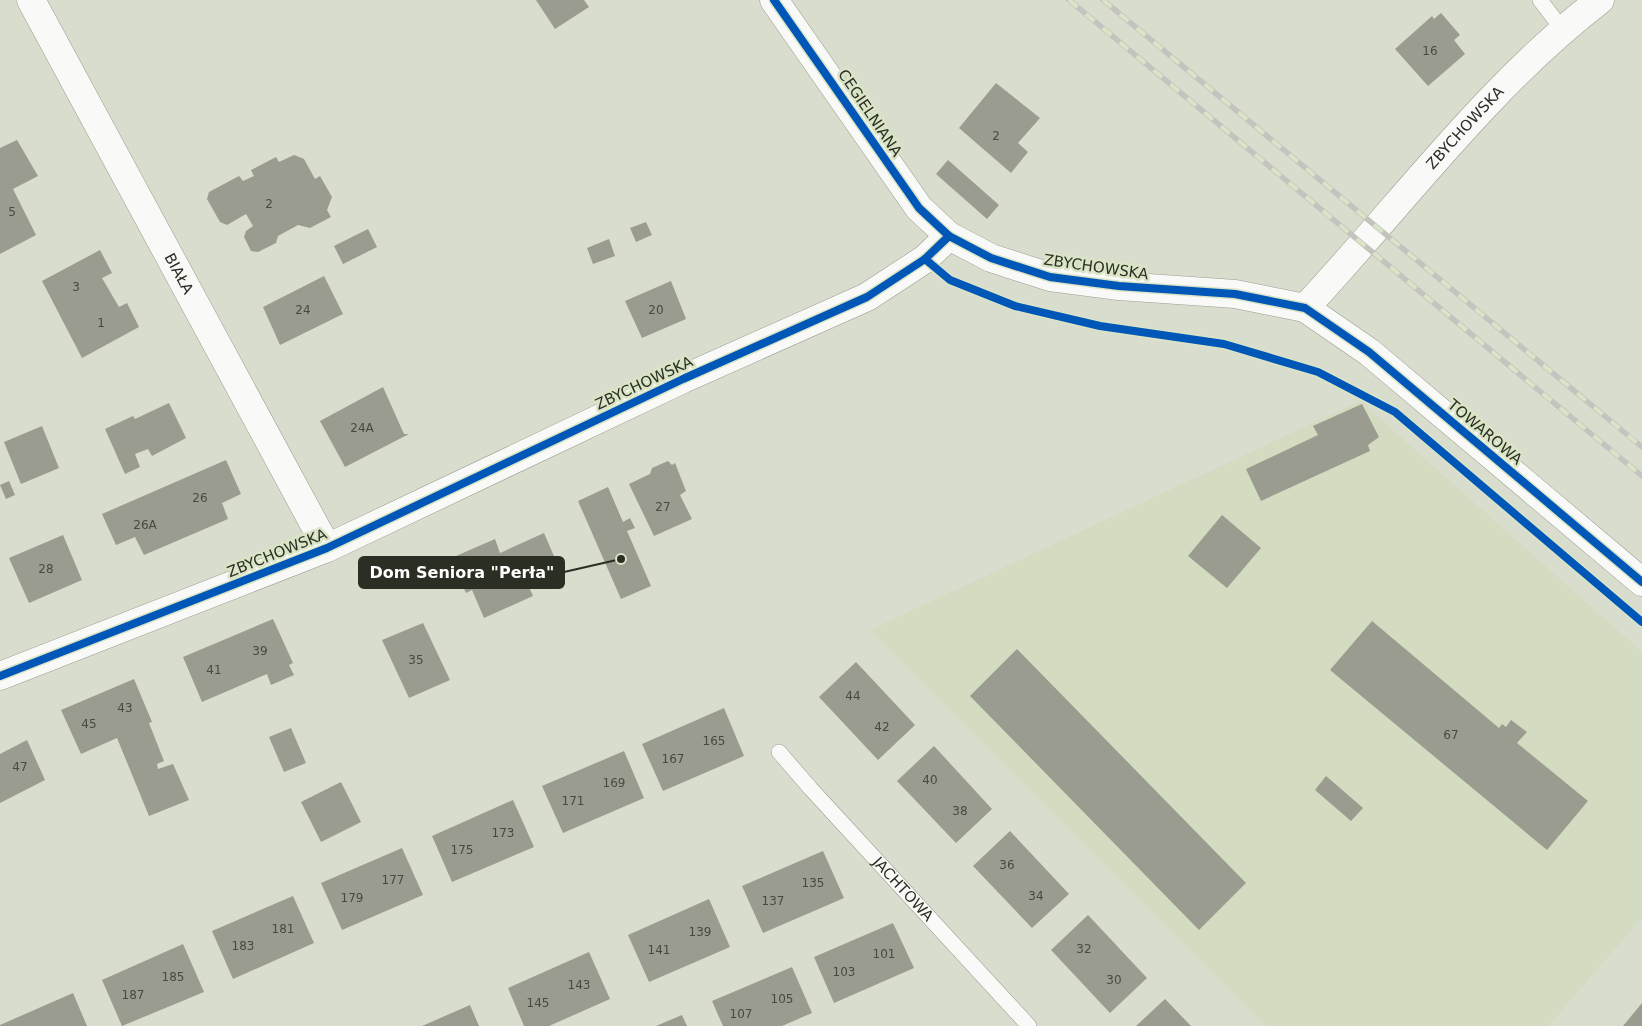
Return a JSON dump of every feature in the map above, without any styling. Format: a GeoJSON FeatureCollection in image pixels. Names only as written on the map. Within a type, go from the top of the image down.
{"type":"FeatureCollection","features":[{"type":"Feature","properties":{"kind":"street","name":"BIAŁA"},"geometry":{"type":"LineString","coordinates":[[31,0],[328,548]]}},
{"type":"Feature","properties":{"kind":"street","name":"CEGIELNIANA"},"geometry":{"type":"LineString","coordinates":[[774,0],[919,208],[949,236]]}},
{"type":"Feature","properties":{"kind":"street","name":"ZBYCHOWSKA"},"geometry":{"type":"LineString","coordinates":[[0,676],[328,548],[683,379],[867,297],[925,259],[949,236],[991,258],[1050,277],[1119,286],[1236,294],[1305,308],[1514,74],[1562,29],[1600,0]]}},
{"type":"Feature","properties":{"kind":"street","name":"TOWAROWA"},"geometry":{"type":"LineString","coordinates":[[1305,308],[1368,352],[1642,582]]}},
{"type":"Feature","properties":{"kind":"lane"},"geometry":{"type":"LineString","coordinates":[[1540,0],[1562,29]]}},
{"type":"Feature","properties":{"kind":"lane","name":"JACHTOWA"},"geometry":{"type":"LineString","coordinates":[[779,752],[1029,1026]]}},
{"type":"Feature","properties":{"kind":"shaded area"},"geometry":{"type":"Polygon","coordinates":[[[1360,401],[1642,652],[1642,918],[1548,1026],[1266,1026],[870,630],[1360,401]]]}},
{"type":"Feature","properties":{"kind":"building"},"geometry":{"type":"Polygon","coordinates":[[[536,0],[584,0],[589,7],[555,29],[536,0]]]}},
{"type":"Feature","properties":{"kind":"building"},"geometry":{"type":"Polygon","coordinates":[[[1441,13],[1460,35],[1454,40],[1465,54],[1428,86],[1395,49],[1432,16],[1434,19],[1441,13]]]}},
{"type":"Feature","properties":{"kind":"building"},"geometry":{"type":"Polygon","coordinates":[[[996,83],[1040,118],[1018,143],[1028,152],[1011,173],[959,128],[996,83]]]}},
{"type":"Feature","properties":{"kind":"building"},"geometry":{"type":"Polygon","coordinates":[[[17,140],[38,176],[13,189],[36,235],[0,254],[0,148],[17,140]]]}},
{"type":"Feature","properties":{"kind":"building"},"geometry":{"type":"Polygon","coordinates":[[[294,155],[304,159],[315,179],[320,176],[332,197],[327,210],[331,217],[310,228],[298,225],[278,236],[276,243],[258,252],[251,251],[244,237],[246,231],[253,226],[246,214],[227,225],[220,222],[207,199],[209,192],[239,176],[243,181],[254,176],[251,170],[276,157],[279,162],[294,155]]]}},
{"type":"Feature","properties":{"kind":"building"},"geometry":{"type":"Polygon","coordinates":[[[948,160],[999,205],[987,219],[936,174],[948,160]]]}},
{"type":"Feature","properties":{"kind":"building"},"geometry":{"type":"Polygon","coordinates":[[[646,222],[652,235],[636,242],[630,228],[646,222]]]}},
{"type":"Feature","properties":{"kind":"building"},"geometry":{"type":"Polygon","coordinates":[[[368,229],[377,247],[343,264],[334,246],[368,229]]]}},
{"type":"Feature","properties":{"kind":"building"},"geometry":{"type":"Polygon","coordinates":[[[609,239],[615,256],[593,264],[587,248],[609,239]]]}},
{"type":"Feature","properties":{"kind":"building"},"geometry":{"type":"Polygon","coordinates":[[[100,250],[112,273],[102,278],[119,307],[127,303],[139,327],[82,358],[42,281],[100,250]]]}},
{"type":"Feature","properties":{"kind":"building"},"geometry":{"type":"Polygon","coordinates":[[[324,276],[343,314],[280,345],[263,307],[324,276]]]}},
{"type":"Feature","properties":{"kind":"building"},"geometry":{"type":"Polygon","coordinates":[[[671,281],[686,319],[642,338],[625,301],[671,281]]]}},
{"type":"Feature","properties":{"kind":"building"},"geometry":{"type":"Polygon","coordinates":[[[383,387],[404,434],[409,434],[345,467],[320,421],[383,387]]]}},
{"type":"Feature","properties":{"kind":"building"},"geometry":{"type":"Polygon","coordinates":[[[169,403],[186,438],[152,456],[148,449],[135,454],[140,467],[125,474],[105,429],[133,416],[135,419],[169,403]]]}},
{"type":"Feature","properties":{"kind":"building"},"geometry":{"type":"Polygon","coordinates":[[[1362,404],[1379,437],[1368,445],[1370,451],[1261,501],[1246,469],[1318,435],[1313,426],[1362,404]]]}},
{"type":"Feature","properties":{"kind":"building"},"geometry":{"type":"Polygon","coordinates":[[[42,426],[59,468],[21,484],[4,442],[42,426]]]}},
{"type":"Feature","properties":{"kind":"building"},"geometry":{"type":"Polygon","coordinates":[[[226,460],[241,494],[222,503],[228,519],[144,555],[135,537],[116,545],[102,514],[226,460]]]}},
{"type":"Feature","properties":{"kind":"building"},"geometry":{"type":"Polygon","coordinates":[[[668,461],[672,465],[675,463],[686,491],[680,495],[692,519],[654,536],[629,484],[650,474],[652,468],[668,461]]]}},
{"type":"Feature","properties":{"kind":"building"},"geometry":{"type":"Polygon","coordinates":[[[9,481],[15,495],[6,499],[0,485],[9,481]]]}},
{"type":"Feature","properties":{"kind":"building"},"geometry":{"type":"Polygon","coordinates":[[[608,487],[623,522],[630,518],[635,528],[627,531],[651,586],[621,599],[578,501],[608,487]]]}},
{"type":"Feature","properties":{"kind":"building"},"geometry":{"type":"Polygon","coordinates":[[[1222,515],[1261,548],[1227,588],[1188,556],[1222,515]]]}},
{"type":"Feature","properties":{"kind":"building"},"geometry":{"type":"Polygon","coordinates":[[[544,533],[560,570],[528,585],[533,596],[484,618],[472,590],[466,593],[457,574],[463,571],[456,556],[495,539],[500,553],[544,533]]]}},
{"type":"Feature","properties":{"kind":"building"},"geometry":{"type":"Polygon","coordinates":[[[63,535],[82,580],[29,603],[9,558],[63,535]]]}},
{"type":"Feature","properties":{"kind":"building"},"geometry":{"type":"Polygon","coordinates":[[[273,619],[293,663],[289,665],[294,675],[271,685],[267,674],[202,702],[183,657],[273,619]]]}},
{"type":"Feature","properties":{"kind":"building"},"geometry":{"type":"Polygon","coordinates":[[[1372,621],[1499,728],[1502,724],[1506,727],[1511,720],[1527,732],[1517,743],[1588,801],[1547,850],[1330,670],[1372,621]]]}},
{"type":"Feature","properties":{"kind":"building"},"geometry":{"type":"Polygon","coordinates":[[[423,623],[450,680],[409,698],[382,640],[423,623]]]}},
{"type":"Feature","properties":{"kind":"building"},"geometry":{"type":"Polygon","coordinates":[[[1017,649],[1246,883],[1199,930],[970,696],[1017,649]]]}},
{"type":"Feature","properties":{"kind":"building"},"geometry":{"type":"Polygon","coordinates":[[[856,662],[915,725],[878,760],[819,697],[856,662]]]}},
{"type":"Feature","properties":{"kind":"building"},"geometry":{"type":"Polygon","coordinates":[[[134,679],[152,722],[149,723],[164,761],[157,764],[158,769],[173,764],[189,800],[149,816],[117,738],[81,754],[61,710],[134,679]]]}},
{"type":"Feature","properties":{"kind":"building"},"geometry":{"type":"Polygon","coordinates":[[[724,708],[744,756],[663,791],[642,744],[724,708]]]}},
{"type":"Feature","properties":{"kind":"building"},"geometry":{"type":"Polygon","coordinates":[[[291,728],[306,763],[284,772],[269,737],[291,728]]]}},
{"type":"Feature","properties":{"kind":"building"},"geometry":{"type":"Polygon","coordinates":[[[27,740],[45,780],[0,803],[0,754],[27,740]]]}},
{"type":"Feature","properties":{"kind":"building"},"geometry":{"type":"Polygon","coordinates":[[[934,746],[992,809],[956,843],[897,781],[934,746]]]}},
{"type":"Feature","properties":{"kind":"building"},"geometry":{"type":"Polygon","coordinates":[[[624,751],[644,798],[563,833],[542,786],[624,751]]]}},
{"type":"Feature","properties":{"kind":"building"},"geometry":{"type":"Polygon","coordinates":[[[1326,776],[1363,808],[1351,821],[1315,790],[1326,776]]]}},
{"type":"Feature","properties":{"kind":"building"},"geometry":{"type":"Polygon","coordinates":[[[341,782],[361,822],[321,842],[301,802],[341,782]]]}},
{"type":"Feature","properties":{"kind":"building"},"geometry":{"type":"Polygon","coordinates":[[[513,800],[534,847],[452,882],[432,836],[513,800]]]}},
{"type":"Feature","properties":{"kind":"building"},"geometry":{"type":"Polygon","coordinates":[[[1010,831],[1069,894],[1032,928],[973,866],[1010,831]]]}},
{"type":"Feature","properties":{"kind":"building"},"geometry":{"type":"Polygon","coordinates":[[[402,848],[423,895],[342,930],[321,883],[402,848]]]}},
{"type":"Feature","properties":{"kind":"building"},"geometry":{"type":"Polygon","coordinates":[[[823,851],[844,898],[763,933],[742,886],[823,851]]]}},
{"type":"Feature","properties":{"kind":"building"},"geometry":{"type":"Polygon","coordinates":[[[293,896],[314,943],[233,979],[212,931],[293,896]]]}},
{"type":"Feature","properties":{"kind":"building"},"geometry":{"type":"Polygon","coordinates":[[[709,899],[730,947],[649,982],[628,935],[709,899]]]}},
{"type":"Feature","properties":{"kind":"building"},"geometry":{"type":"Polygon","coordinates":[[[1088,915],[1147,978],[1110,1013],[1051,950],[1088,915]]]}},
{"type":"Feature","properties":{"kind":"building"},"geometry":{"type":"Polygon","coordinates":[[[893,923],[914,968],[834,1003],[814,957],[893,923]]]}},
{"type":"Feature","properties":{"kind":"building"},"geometry":{"type":"Polygon","coordinates":[[[183,944],[204,992],[122,1026],[102,980],[183,944]]]}},
{"type":"Feature","properties":{"kind":"building"},"geometry":{"type":"Polygon","coordinates":[[[589,952],[610,999],[549,1026],[524,1026],[508,988],[589,952]]]}},
{"type":"Feature","properties":{"kind":"building"},"geometry":{"type":"Polygon","coordinates":[[[792,967],[812,1013],[782,1026],[723,1026],[712,1001],[792,967]]]}},
{"type":"Feature","properties":{"kind":"building"},"geometry":{"type":"Polygon","coordinates":[[[73,993],[87,1026],[0,1026],[0,1025],[73,993]]]}},
{"type":"Feature","properties":{"kind":"building"},"geometry":{"type":"Polygon","coordinates":[[[1165,999],[1191,1026],[1136,1026],[1165,999]]]}},
{"type":"Feature","properties":{"kind":"building"},"geometry":{"type":"Polygon","coordinates":[[[1642,1003],[1642,1026],[1623,1026],[1642,1003]]]}},
{"type":"Feature","properties":{"kind":"building"},"geometry":{"type":"Polygon","coordinates":[[[470,1005],[479,1026],[422,1026],[429,1023],[470,1005]]]}},
{"type":"Feature","properties":{"kind":"building"},"geometry":{"type":"Polygon","coordinates":[[[682,1015],[687,1026],[656,1026],[682,1015]]]}},
{"type":"Feature","properties":{"kind":"railway"},"geometry":{"type":"LineString","coordinates":[[1069,0],[1642,476]]}},
{"type":"Feature","properties":{"kind":"railway"},"geometry":{"type":"LineString","coordinates":[[1103,0],[1642,447]]}},
{"type":"Feature","properties":{"kind":"cycle path"},"geometry":{"type":"LineString","coordinates":[[774,0],[919,208],[949,236],[991,258],[1050,277],[1119,286],[1235,294],[1305,308],[1369,352],[1642,582]]}},
{"type":"Feature","properties":{"kind":"cycle path"},"geometry":{"type":"LineString","coordinates":[[0,676],[327,548],[683,379],[867,297],[925,259],[949,236]]}},
{"type":"Feature","properties":{"kind":"cycle path"},"geometry":{"type":"LineString","coordinates":[[925,259],[950,280],[1015,306],[1100,326],[1224,344],[1318,372],[1395,412],[1642,622]]}},
{"type":"Feature","properties":{"kind":"place","name":"Dom Seniora \"Perła\""},"geometry":{"type":"Point","coordinates":[621,559]}}]}
